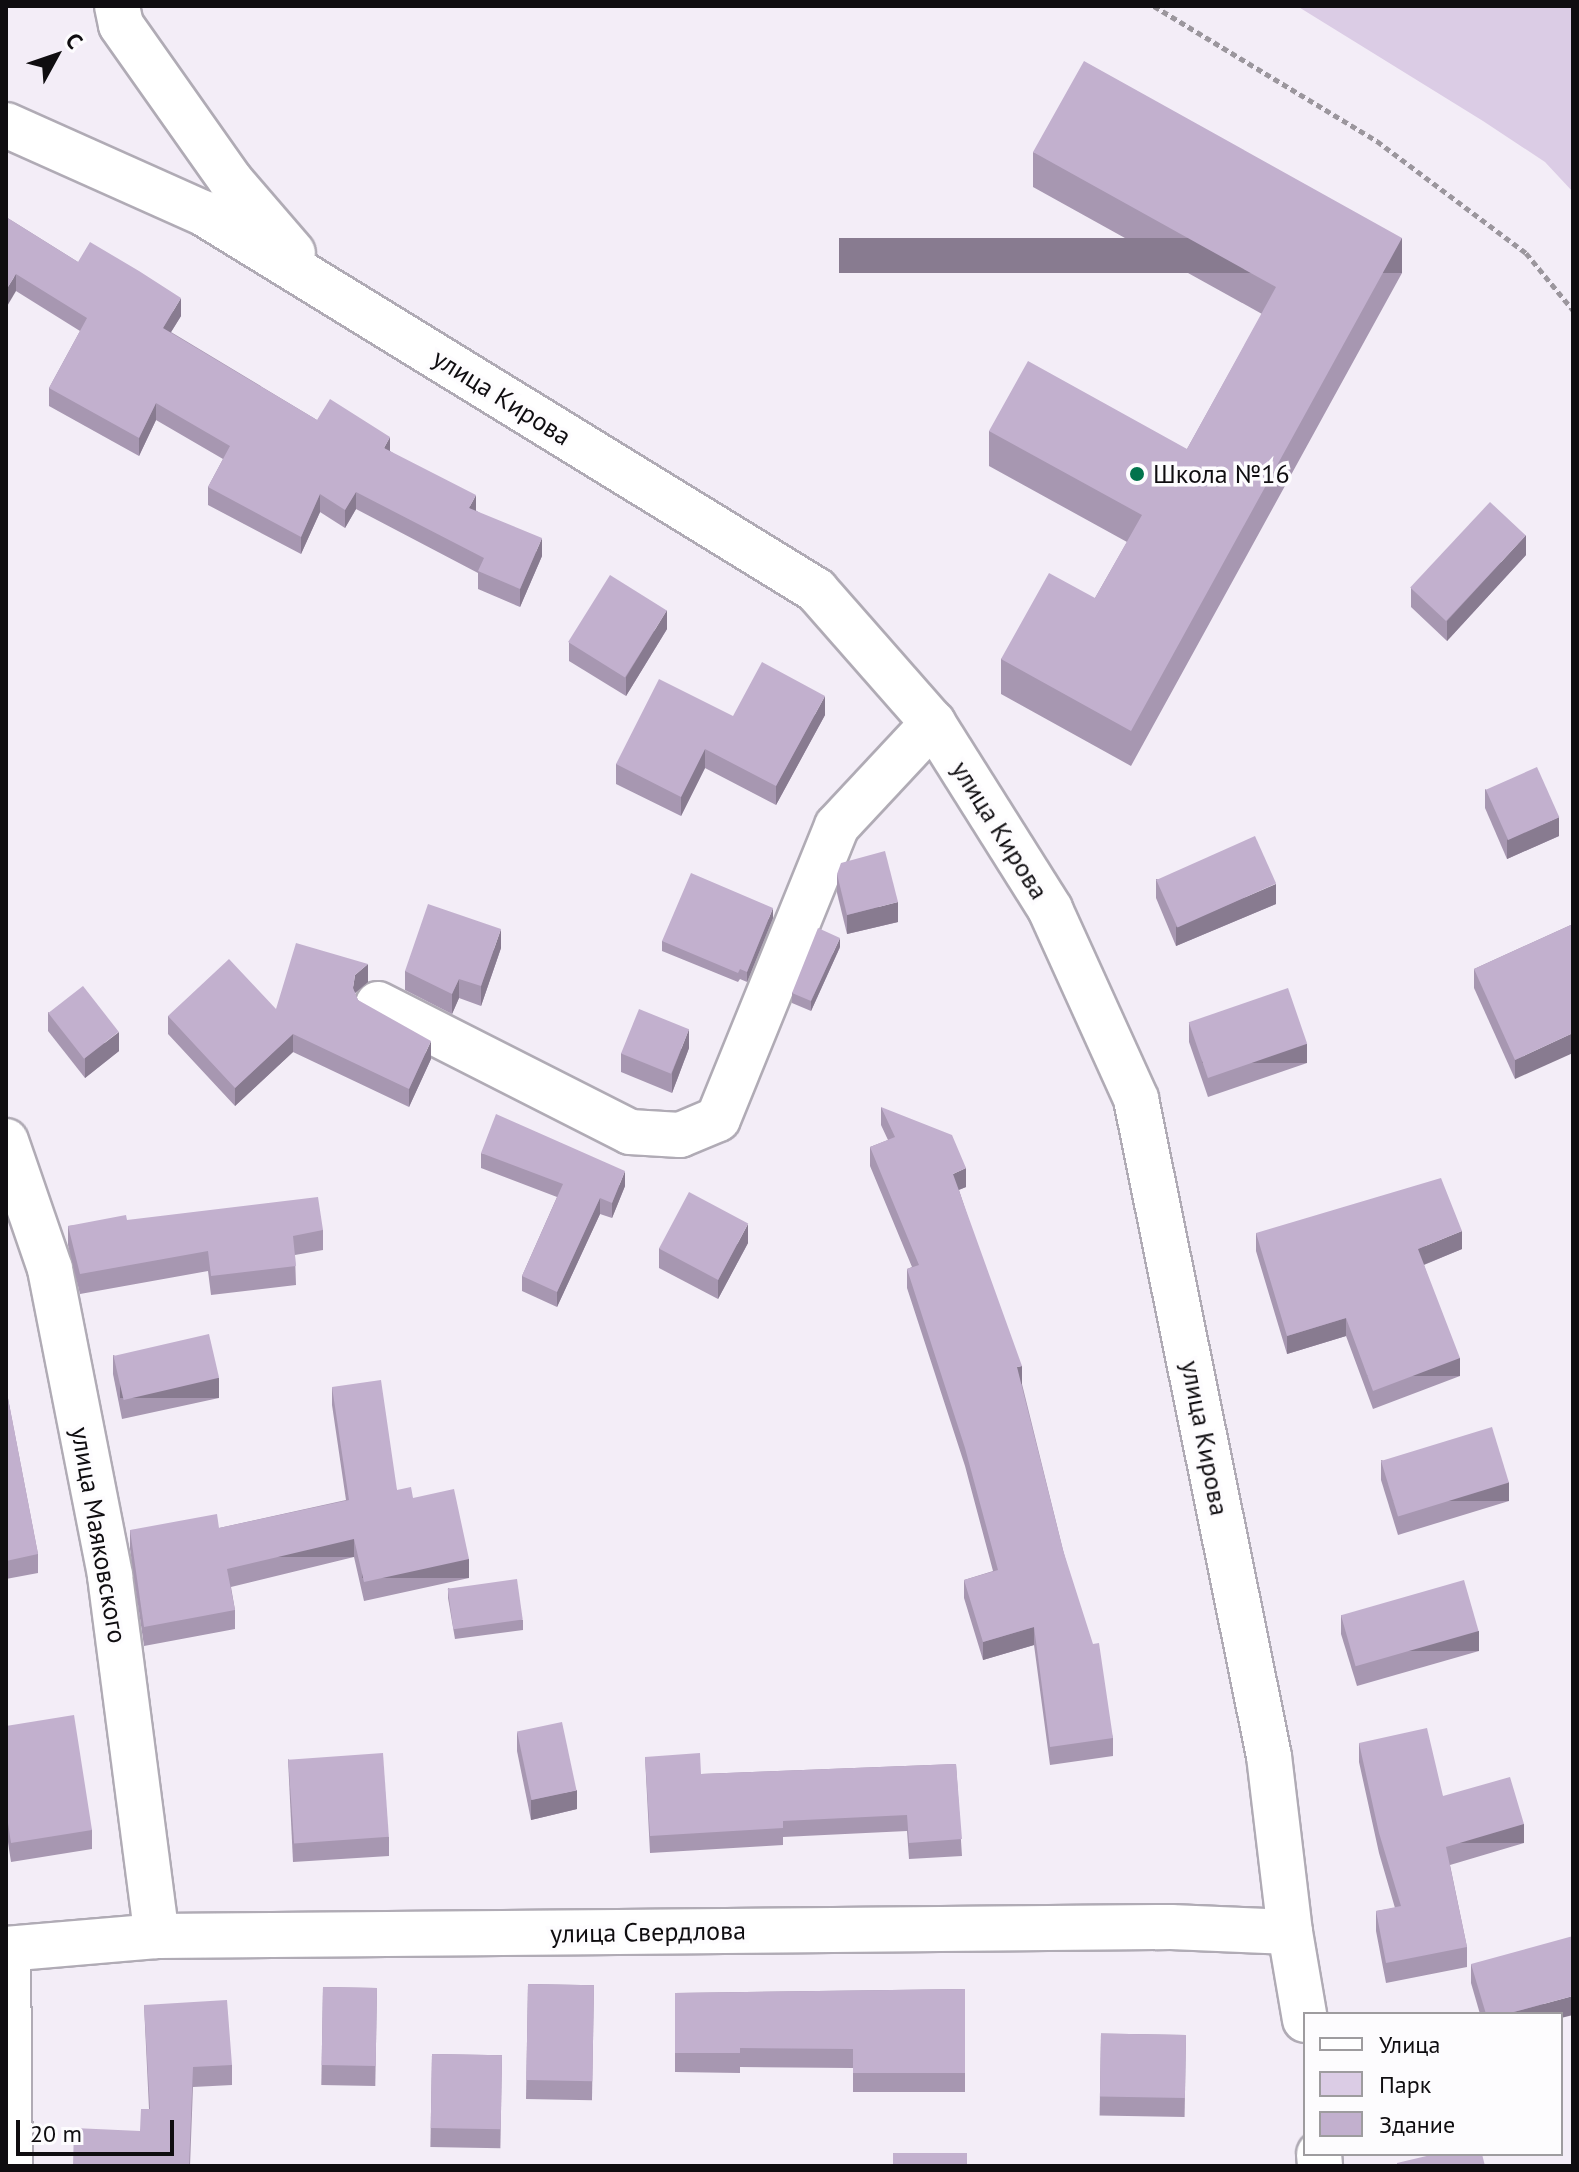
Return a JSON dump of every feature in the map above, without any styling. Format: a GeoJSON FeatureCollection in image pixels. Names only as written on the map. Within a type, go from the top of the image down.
{"type":"FeatureCollection","features":[{"type":"Feature","properties":{"kind":"street"},"geometry":{"type":"LineString","coordinates":[[109,12],[231,181],[320,286]]}},
{"type":"Feature","properties":{"kind":"street","name":"улица Кирова"},"geometry":{"type":"LineString","coordinates":[[6,125],[203,213],[816,590],[933,723],[1050,909],[1136,1099],[1269,1756],[1290,1932],[1304,2012]]}},
{"type":"Feature","properties":{"kind":"street"},"geometry":{"type":"LineString","coordinates":[[378,1004],[630,1132],[680,1135],[718,1119],[837,826],[933,723]]}},
{"type":"Feature","properties":{"kind":"street","name":"улица Маяковского"},"geometry":{"type":"LineString","coordinates":[[6,1141],[50,1269],[110,1576],[157,1936]]}},
{"type":"Feature","properties":{"kind":"street","name":"улица Свердлова"},"geometry":{"type":"LineString","coordinates":[[7,1949],[157,1936],[1171,1927],[1290,1932]]}},
{"type":"Feature","properties":{"kind":"street"},"geometry":{"type":"LineString","coordinates":[[7,1949],[10,2166]]}},
{"type":"Feature","properties":{"kind":"path"},"geometry":{"type":"LineString","coordinates":[[1154,6],[1377,141],[1526,253],[1573,310]]}},
{"type":"Feature","properties":{"kind":"green space"},"geometry":{"type":"Polygon","coordinates":[[[1297,6],[1573,6],[1573,192],[1545,162],[1297,6]]]}},
{"type":"Feature","properties":{"kind":"building"},"geometry":{"type":"Polygon","coordinates":[[[1084,61],[1402,238],[1131,731],[1001,659],[1049,573],[1095,598],[1142,515],[989,431],[1028,361],[1187,449],[1276,287],[1033,152],[1084,61]]]}},
{"type":"Feature","properties":{"kind":"building"},"geometry":{"type":"Polygon","coordinates":[[[6,217],[78,262],[90,242],[139,271],[181,298],[163,328],[317,420],[330,399],[390,437],[384,448],[476,495],[469,508],[542,538],[520,589],[478,571],[484,558],[356,492],[345,510],[320,494],[301,537],[208,487],[230,446],[156,403],[139,438],[49,388],[87,318],[16,274],[6,290],[6,217]]]}},
{"type":"Feature","properties":{"kind":"building"},"geometry":{"type":"Polygon","coordinates":[[[1490,502],[1526,535],[1446,621],[1410,588],[1490,502]]]}},
{"type":"Feature","properties":{"kind":"building"},"geometry":{"type":"Polygon","coordinates":[[[610,575],[667,611],[625,678],[568,642],[610,575]]]}},
{"type":"Feature","properties":{"kind":"building"},"geometry":{"type":"Polygon","coordinates":[[[762,662],[825,696],[776,786],[705,749],[681,797],[616,764],[659,679],[733,716],[762,662]]]}},
{"type":"Feature","properties":{"kind":"building"},"geometry":{"type":"Polygon","coordinates":[[[1537,767],[1559,817],[1508,840],[1486,790],[1537,767]]]}},
{"type":"Feature","properties":{"kind":"building"},"geometry":{"type":"Polygon","coordinates":[[[1255,836],[1276,884],[1177,927],[1156,880],[1255,836]]]}},
{"type":"Feature","properties":{"kind":"building"},"geometry":{"type":"Polygon","coordinates":[[[885,851],[898,902],[847,915],[837,874],[841,863],[885,851]]]}},
{"type":"Feature","properties":{"kind":"building"},"geometry":{"type":"Polygon","coordinates":[[[691,873],[773,908],[747,972],[740,969],[738,973],[662,941],[691,873]]]}},
{"type":"Feature","properties":{"kind":"building"},"geometry":{"type":"Polygon","coordinates":[[[428,904],[501,929],[481,986],[459,979],[452,994],[405,971],[428,904]]]}},
{"type":"Feature","properties":{"kind":"building"},"geometry":{"type":"Polygon","coordinates":[[[1573,924],[1573,1033],[1515,1060],[1474,969],[1573,924]]]}},
{"type":"Feature","properties":{"kind":"building"},"geometry":{"type":"Polygon","coordinates":[[[818,928],[840,938],[811,1001],[792,993],[818,928]]]}},
{"type":"Feature","properties":{"kind":"building"},"geometry":{"type":"Polygon","coordinates":[[[296,943],[368,964],[355,975],[353,988],[358,1000],[431,1041],[409,1089],[293,1034],[235,1088],[168,1016],[229,959],[276,1009],[296,943]]]}},
{"type":"Feature","properties":{"kind":"building"},"geometry":{"type":"Polygon","coordinates":[[[83,986],[119,1032],[84,1059],[48,1013],[83,986]]]}},
{"type":"Feature","properties":{"kind":"building"},"geometry":{"type":"Polygon","coordinates":[[[1288,988],[1307,1044],[1208,1078],[1189,1022],[1288,988]]]}},
{"type":"Feature","properties":{"kind":"building"},"geometry":{"type":"Polygon","coordinates":[[[639,1009],[689,1029],[671,1074],[621,1054],[639,1009]]]}},
{"type":"Feature","properties":{"kind":"building"},"geometry":{"type":"Polygon","coordinates":[[[881,1107],[952,1135],[966,1168],[953,1174],[1022,1366],[1017,1367],[1063,1550],[1093,1644],[1099,1643],[1113,1738],[1050,1747],[1034,1627],[983,1642],[964,1580],[998,1570],[965,1448],[907,1269],[919,1265],[870,1147],[895,1137],[881,1107]]]}},
{"type":"Feature","properties":{"kind":"building"},"geometry":{"type":"Polygon","coordinates":[[[496,1114],[625,1171],[612,1203],[600,1198],[557,1292],[522,1276],[563,1184],[481,1153],[496,1114]]]}},
{"type":"Feature","properties":{"kind":"building"},"geometry":{"type":"Polygon","coordinates":[[[1441,1178],[1462,1231],[1418,1249],[1460,1358],[1373,1391],[1346,1318],[1287,1336],[1256,1233],[1441,1178]]]}},
{"type":"Feature","properties":{"kind":"building"},"geometry":{"type":"Polygon","coordinates":[[[689,1192],[748,1223],[718,1280],[659,1249],[689,1192]]]}},
{"type":"Feature","properties":{"kind":"building"},"geometry":{"type":"Polygon","coordinates":[[[318,1197],[323,1230],[293,1236],[296,1266],[211,1276],[208,1251],[80,1274],[68,1226],[126,1215],[127,1220],[318,1197]]]}},
{"type":"Feature","properties":{"kind":"building"},"geometry":{"type":"Polygon","coordinates":[[[209,1334],[219,1378],[124,1400],[114,1356],[209,1334]]]}},
{"type":"Feature","properties":{"kind":"building"},"geometry":{"type":"Polygon","coordinates":[[[381,1380],[397,1490],[411,1487],[413,1498],[454,1489],[469,1559],[364,1582],[354,1539],[227,1569],[235,1610],[144,1627],[130,1530],[217,1514],[219,1528],[349,1500],[332,1387],[381,1380]]]}},
{"type":"Feature","properties":{"kind":"building"},"geometry":{"type":"Polygon","coordinates":[[[6,1388],[38,1554],[6,1561],[6,1388]]]}},
{"type":"Feature","properties":{"kind":"building"},"geometry":{"type":"Polygon","coordinates":[[[1492,1427],[1509,1482],[1398,1516],[1381,1461],[1492,1427]]]}},
{"type":"Feature","properties":{"kind":"building"},"geometry":{"type":"Polygon","coordinates":[[[517,1579],[523,1620],[453,1629],[448,1589],[517,1579]]]}},
{"type":"Feature","properties":{"kind":"building"},"geometry":{"type":"Polygon","coordinates":[[[1464,1580],[1479,1631],[1356,1666],[1341,1615],[1464,1580]]]}},
{"type":"Feature","properties":{"kind":"building"},"geometry":{"type":"Polygon","coordinates":[[[74,1715],[92,1830],[11,1843],[6,1810],[6,1726],[74,1715]]]}},
{"type":"Feature","properties":{"kind":"building"},"geometry":{"type":"Polygon","coordinates":[[[562,1722],[577,1790],[532,1800],[517,1732],[562,1722]]]}},
{"type":"Feature","properties":{"kind":"building"},"geometry":{"type":"Polygon","coordinates":[[[1427,1728],[1443,1796],[1510,1777],[1524,1824],[1446,1847],[1467,1947],[1386,1963],[1376,1911],[1401,1906],[1379,1833],[1359,1743],[1427,1728]]]}},
{"type":"Feature","properties":{"kind":"building"},"geometry":{"type":"Polygon","coordinates":[[[383,1753],[389,1837],[294,1843],[288,1760],[383,1753]]]}},
{"type":"Feature","properties":{"kind":"building"},"geometry":{"type":"Polygon","coordinates":[[[700,1753],[701,1774],[956,1764],[962,1839],[909,1843],[907,1815],[783,1821],[783,1828],[650,1836],[645,1757],[700,1753]]]}},
{"type":"Feature","properties":{"kind":"building"},"geometry":{"type":"Polygon","coordinates":[[[1573,1936],[1573,1996],[1513,2012],[1485,2012],[1471,1964],[1573,1936]]]}},
{"type":"Feature","properties":{"kind":"building"},"geometry":{"type":"Polygon","coordinates":[[[528,1984],[594,1985],[592,2081],[526,2080],[528,1984]]]}},
{"type":"Feature","properties":{"kind":"building"},"geometry":{"type":"Polygon","coordinates":[[[323,1987],[377,1988],[376,2066],[322,2065],[323,1987]]]}},
{"type":"Feature","properties":{"kind":"building"},"geometry":{"type":"Polygon","coordinates":[[[965,1989],[965,2073],[853,2073],[853,2049],[740,2048],[740,2053],[675,2053],[675,1993],[965,1989]]]}},
{"type":"Feature","properties":{"kind":"building"},"geometry":{"type":"Polygon","coordinates":[[[227,2000],[232,2065],[193,2067],[189,2166],[73,2166],[74,2128],[140,2131],[141,2109],[150,2109],[144,2005],[227,2000]]]}},
{"type":"Feature","properties":{"kind":"building"},"geometry":{"type":"Polygon","coordinates":[[[1101,2034],[1186,2035],[1185,2098],[1100,2097],[1101,2034]]]}},
{"type":"Feature","properties":{"kind":"building"},"geometry":{"type":"Polygon","coordinates":[[[432,2054],[502,2055],[501,2129],[431,2128],[432,2054]]]}},
{"type":"Feature","properties":{"kind":"building"},"geometry":{"type":"Polygon","coordinates":[[[893,2153],[967,2153],[967,2166],[893,2166],[893,2153]]]}},
{"type":"Feature","properties":{"kind":"building"},"geometry":{"type":"Polygon","coordinates":[[[1427,2156],[1482,2156],[1485,2166],[1397,2166],[1397,2163],[1427,2156]]]}},
{"type":"Feature","properties":{"kind":"place","name":"Школа №16"},"geometry":{"type":"Point","coordinates":[1137,474]}}]}
